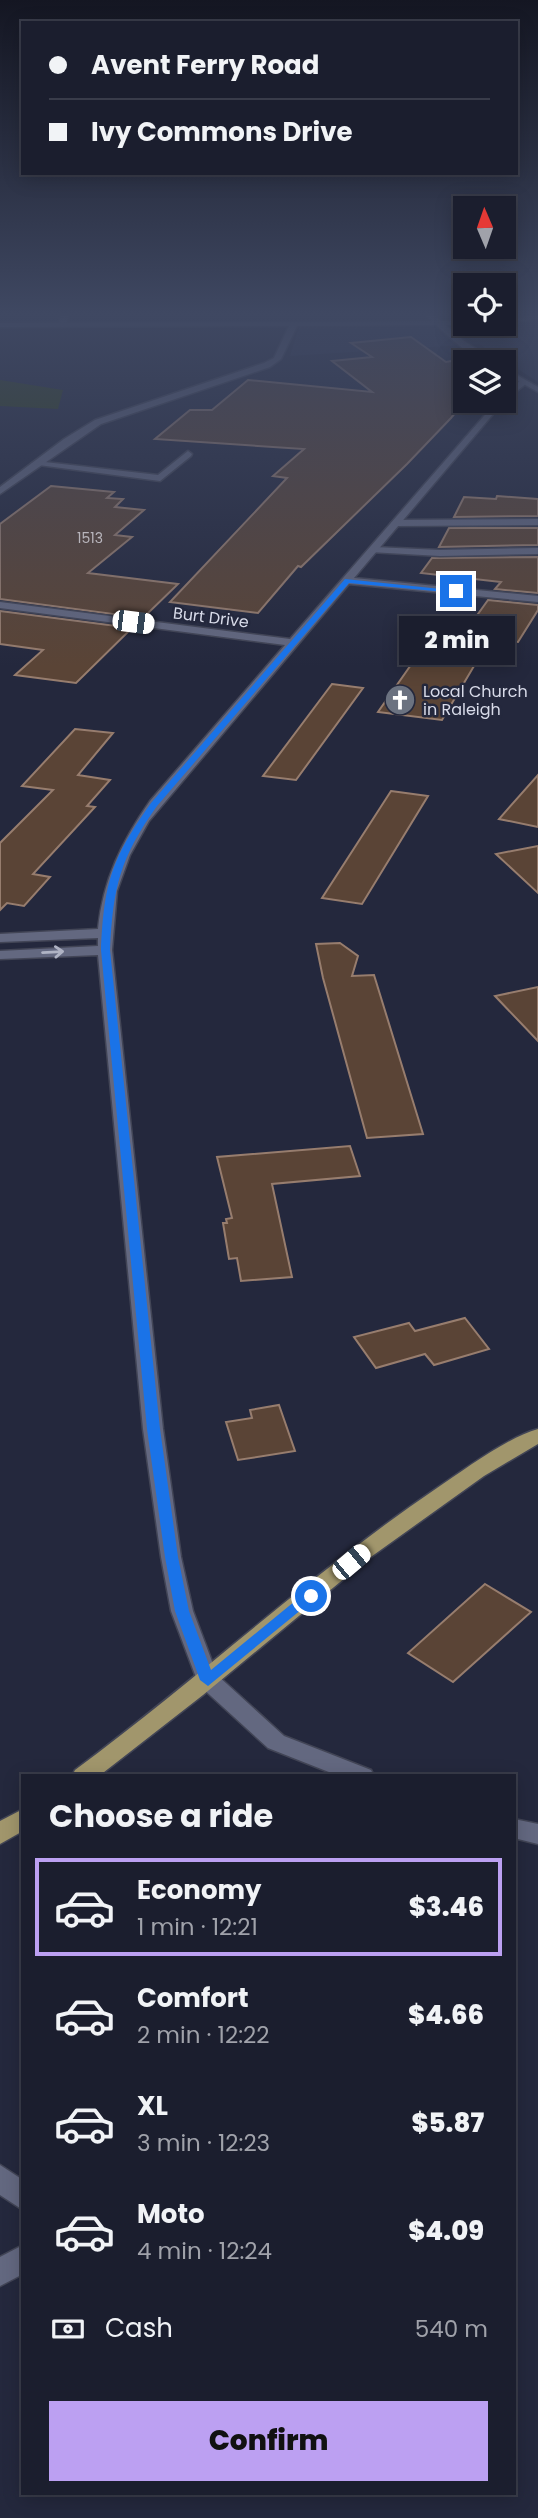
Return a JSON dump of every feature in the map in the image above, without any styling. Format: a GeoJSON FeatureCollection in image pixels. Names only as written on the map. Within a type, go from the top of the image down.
{"type":"FeatureCollection","features":[{"type":"Feature","properties":{"kind":"main road"},"geometry":{"type":"LineString","coordinates":[[86,1774],[208,1680],[391,1528],[455,1484],[538,1435]]}},
{"type":"Feature","properties":{"kind":"main road"},"geometry":{"type":"LineString","coordinates":[[0,1834],[21,1819]]}},
{"type":"Feature","properties":{"kind":"street"},"geometry":{"type":"LineString","coordinates":[[0,491],[82,433]]}},
{"type":"Feature","properties":{"kind":"street"},"geometry":{"type":"LineString","coordinates":[[358,1774],[276,1742],[208,1680],[182,1611],[150,1403],[105,941],[115,873],[129,840],[154,804],[474,433]]}},
{"type":"Feature","properties":{"kind":"street"},"geometry":{"type":"LineString","coordinates":[[151,485],[188,454]]}},
{"type":"Feature","properties":{"kind":"street"},"geometry":{"type":"LineString","coordinates":[[36,464],[160,478]]}},
{"type":"Feature","properties":{"kind":"street"},"geometry":{"type":"LineString","coordinates":[[396,523],[538,522]]}},
{"type":"Feature","properties":{"kind":"street"},"geometry":{"type":"LineString","coordinates":[[422,533],[430,523]]}},
{"type":"Feature","properties":{"kind":"street"},"geometry":{"type":"LineString","coordinates":[[407,553],[414,543]]}},
{"type":"Feature","properties":{"kind":"street"},"geometry":{"type":"LineString","coordinates":[[373,550],[407,553],[538,551]]}},
{"type":"Feature","properties":{"kind":"street"},"geometry":{"type":"LineString","coordinates":[[348,581],[538,599]]}},
{"type":"Feature","properties":{"kind":"street","name":"Burt Drive"},"geometry":{"type":"LineString","coordinates":[[0,605],[292,643]]}},
{"type":"Feature","properties":{"kind":"street"},"geometry":{"type":"LineString","coordinates":[[0,938],[105,941]]}},
{"type":"Feature","properties":{"kind":"street"},"geometry":{"type":"LineString","coordinates":[[0,955],[105,941]]}},
{"type":"Feature","properties":{"kind":"street"},"geometry":{"type":"LineString","coordinates":[[516,1828],[538,1834]]}},
{"type":"Feature","properties":{"kind":"street"},"geometry":{"type":"LineString","coordinates":[[0,2178],[21,2195]]}},
{"type":"Feature","properties":{"kind":"street"},"geometry":{"type":"LineString","coordinates":[[0,2272],[21,2260]]}},
{"type":"Feature","properties":{"kind":"building"},"geometry":{"type":"Polygon","coordinates":[[[163,433],[437,433],[301,567],[298,566],[258,613],[170,602],[287,478],[273,476],[304,449],[155,439],[163,433]]]}},
{"type":"Feature","properties":{"kind":"building"},"geometry":{"type":"Polygon","coordinates":[[[51,486],[114,492],[107,498],[123,499],[115,507],[144,510],[115,535],[132,537],[88,573],[178,584],[143,618],[0,599],[0,524],[51,486]]]}},
{"type":"Feature","properties":{"kind":"building"},"geometry":{"type":"Polygon","coordinates":[[[497,496],[538,499],[538,516],[454,517],[464,497],[496,499],[497,496]]]}},
{"type":"Feature","properties":{"kind":"building"},"geometry":{"type":"Polygon","coordinates":[[[449,528],[538,528],[538,545],[439,547],[449,528]]]}},
{"type":"Feature","properties":{"kind":"building"},"geometry":{"type":"Polygon","coordinates":[[[538,557],[538,593],[495,589],[501,582],[421,573],[432,558],[538,557]]]}},
{"type":"Feature","properties":{"kind":"building"},"geometry":{"type":"Polygon","coordinates":[[[488,600],[538,605],[538,610],[518,642],[463,635],[488,600]]]}},
{"type":"Feature","properties":{"kind":"building"},"geometry":{"type":"Polygon","coordinates":[[[0,611],[132,628],[76,683],[15,675],[43,650],[0,644],[0,611]]]}},
{"type":"Feature","properties":{"kind":"building"},"geometry":{"type":"Polygon","coordinates":[[[434,632],[490,639],[442,720],[378,712],[434,632]]]}},
{"type":"Feature","properties":{"kind":"building"},"geometry":{"type":"Polygon","coordinates":[[[332,684],[363,688],[296,780],[263,776],[332,684]]]}},
{"type":"Feature","properties":{"kind":"building"},"geometry":{"type":"Polygon","coordinates":[[[75,729],[113,733],[78,775],[110,780],[87,806],[95,807],[33,874],[50,877],[24,906],[7,903],[0,910],[0,843],[53,790],[22,786],[75,729]]]}},
{"type":"Feature","properties":{"kind":"building"},"geometry":{"type":"Polygon","coordinates":[[[538,775],[538,827],[499,819],[538,775]]]}},
{"type":"Feature","properties":{"kind":"building"},"geometry":{"type":"Polygon","coordinates":[[[391,791],[428,796],[362,904],[322,898],[391,791]]]}},
{"type":"Feature","properties":{"kind":"building"},"geometry":{"type":"Polygon","coordinates":[[[538,846],[538,893],[496,854],[538,846]]]}},
{"type":"Feature","properties":{"kind":"building"},"geometry":{"type":"Polygon","coordinates":[[[340,943],[358,956],[352,976],[374,975],[423,1134],[367,1138],[316,944],[340,943]]]}},
{"type":"Feature","properties":{"kind":"building"},"geometry":{"type":"Polygon","coordinates":[[[538,987],[538,1041],[495,996],[538,987]]]}},
{"type":"Feature","properties":{"kind":"building"},"geometry":{"type":"Polygon","coordinates":[[[350,1146],[360,1176],[272,1184],[292,1277],[241,1281],[237,1258],[229,1259],[223,1223],[232,1218],[217,1157],[350,1146]]]}},
{"type":"Feature","properties":{"kind":"building"},"geometry":{"type":"Polygon","coordinates":[[[465,1318],[489,1349],[434,1365],[425,1354],[376,1368],[354,1337],[409,1323],[415,1331],[465,1318]]]}},
{"type":"Feature","properties":{"kind":"building"},"geometry":{"type":"Polygon","coordinates":[[[279,1405],[295,1451],[238,1460],[226,1422],[252,1418],[250,1410],[279,1405]]]}},
{"type":"Feature","properties":{"kind":"building"},"geometry":{"type":"Polygon","coordinates":[[[485,1584],[531,1612],[453,1682],[408,1653],[485,1584]]]}},
{"type":"Feature","properties":{"kind":"place","name":"Local Church in Raleigh"},"geometry":{"type":"Point","coordinates":[400,700]}},
{"type":"Feature","properties":{"kind":"route"},"geometry":{"type":"LineString","coordinates":[[311,1596],[208,1680],[182,1611],[171,1557],[153,1429],[105,950],[107,907],[115,873],[129,840],[154,804],[348,581],[456,591]]}}]}
